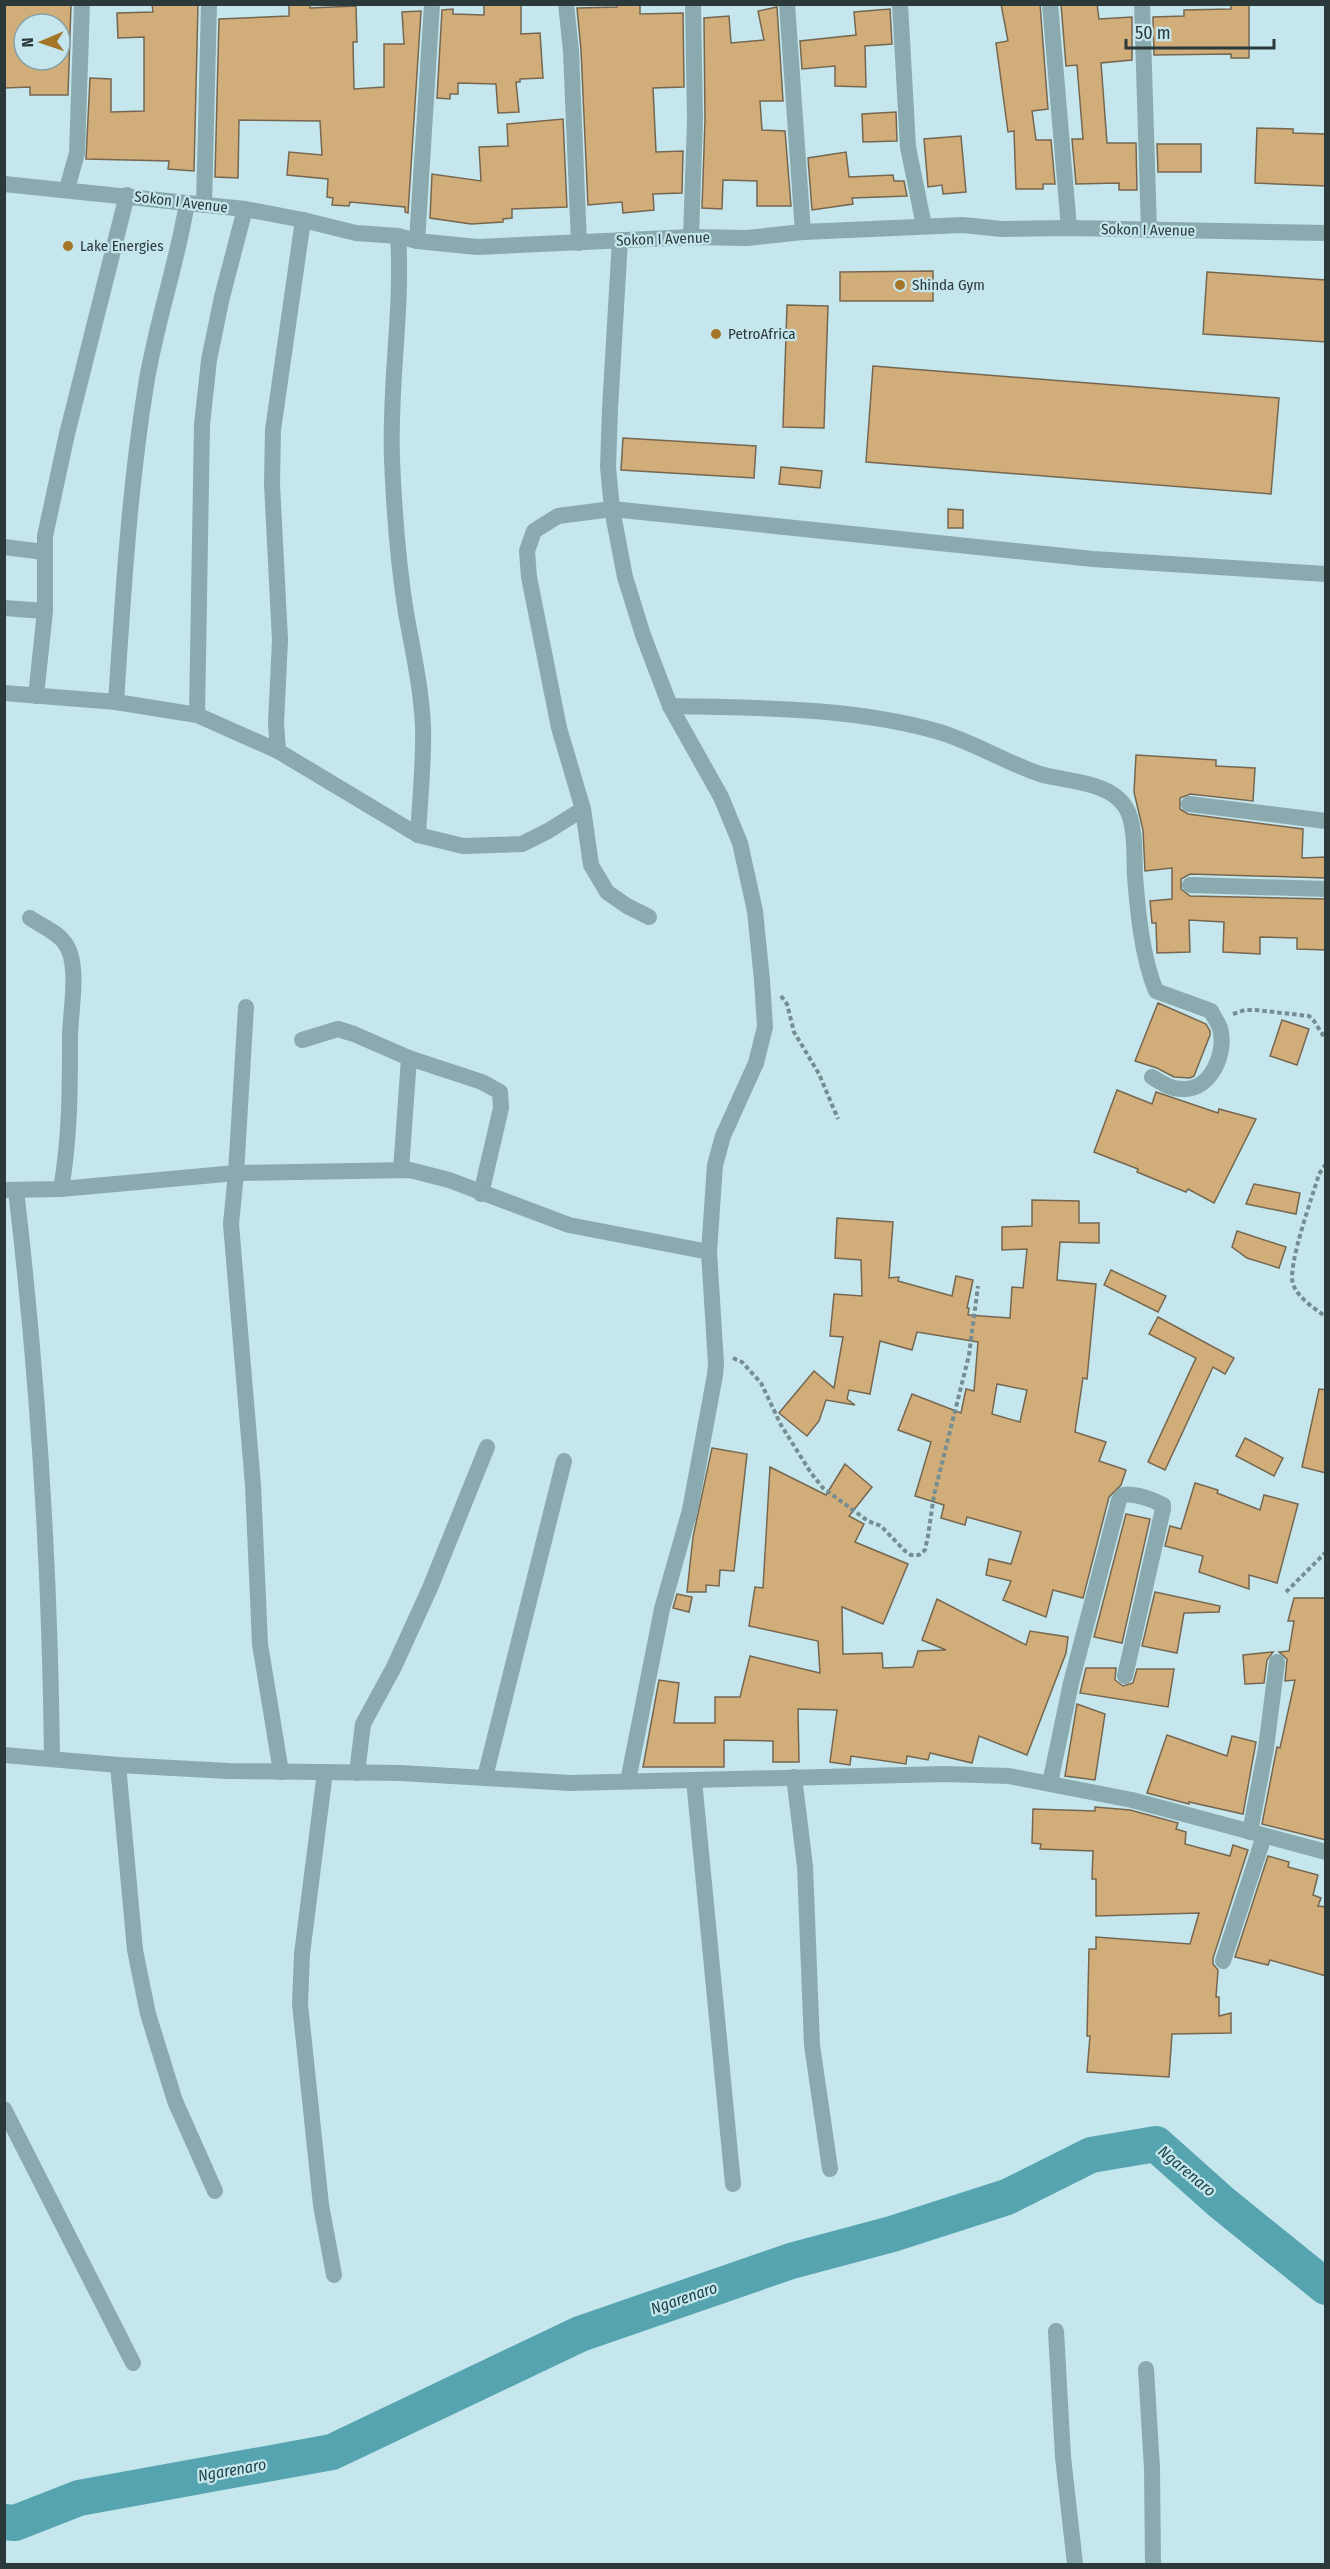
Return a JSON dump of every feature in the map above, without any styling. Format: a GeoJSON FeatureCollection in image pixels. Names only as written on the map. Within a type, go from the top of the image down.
{"type":"FeatureCollection","features":[{"type":"Feature","properties":{"kind":"street"},"geometry":{"type":"LineString","coordinates":[[68,189],[77,153],[82,4]]}},
{"type":"Feature","properties":{"kind":"street"},"geometry":{"type":"LineString","coordinates":[[116,702],[125,567],[138,435],[156,331],[195,204],[209,4]]}},
{"type":"Feature","properties":{"kind":"street"},"geometry":{"type":"LineString","coordinates":[[417,241],[432,4]]}},
{"type":"Feature","properties":{"kind":"street"},"geometry":{"type":"LineString","coordinates":[[567,4],[579,243]]}},
{"type":"Feature","properties":{"kind":"street"},"geometry":{"type":"LineString","coordinates":[[691,237],[695,120],[693,4]]}},
{"type":"Feature","properties":{"kind":"street"},"geometry":{"type":"LineString","coordinates":[[787,4],[803,232]]}},
{"type":"Feature","properties":{"kind":"street"},"geometry":{"type":"LineString","coordinates":[[900,4],[908,147],[924,226]]}},
{"type":"Feature","properties":{"kind":"street"},"geometry":{"type":"LineString","coordinates":[[1050,4],[1068,228]]}},
{"type":"Feature","properties":{"kind":"street"},"geometry":{"type":"LineString","coordinates":[[1142,4],[1149,230]]}},
{"type":"Feature","properties":{"kind":"street","name":"Sokon I Avenue"},"geometry":{"type":"LineString","coordinates":[[4,184],[245,209],[356,233],[398,236],[417,241],[477,247],[691,237],[747,238],[803,232],[963,225],[1002,229],[1068,228],[1326,233]]}},
{"type":"Feature","properties":{"kind":"street"},"geometry":{"type":"LineString","coordinates":[[36,696],[45,611],[45,536],[67,434],[127,195]]}},
{"type":"Feature","properties":{"kind":"street"},"geometry":{"type":"LineString","coordinates":[[197,715],[202,425],[215,328],[245,209]]}},
{"type":"Feature","properties":{"kind":"street"},"geometry":{"type":"LineString","coordinates":[[278,752],[276,723],[280,640],[272,484],[273,430],[303,220]]}},
{"type":"Feature","properties":{"kind":"street"},"geometry":{"type":"LineString","coordinates":[[398,236],[401,276],[391,402],[392,458],[395,514],[405,600],[419,678],[423,726],[418,835]]}},
{"type":"Feature","properties":{"kind":"street"},"geometry":{"type":"LineString","coordinates":[[620,240],[608,467],[612,509],[625,577],[642,635],[670,705],[721,796],[740,843],[755,910],[765,1027],[756,1063],[723,1136],[715,1165],[709,1252],[715,1375],[690,1510],[662,1609],[627,1781]]}},
{"type":"Feature","properties":{"kind":"street"},"geometry":{"type":"LineString","coordinates":[[649,917],[627,906],[607,892],[591,865],[583,809],[559,728],[539,635],[527,551],[534,531],[558,516],[612,509],[1093,559],[1326,574]]}},
{"type":"Feature","properties":{"kind":"street"},"geometry":{"type":"LineString","coordinates":[[4,546],[44,552]]}},
{"type":"Feature","properties":{"kind":"street"},"geometry":{"type":"LineString","coordinates":[[4,608],[45,611]]}},
{"type":"Feature","properties":{"kind":"street"},"geometry":{"type":"LineString","coordinates":[[4,693],[116,702],[197,715],[278,752],[418,835],[463,846],[522,844],[583,809]]}},
{"type":"Feature","properties":{"kind":"street"},"geometry":{"type":"LineString","coordinates":[[670,705],[801,710],[900,722],[937,731],[976,745],[1040,774],[1107,790],[1126,808],[1134,837],[1135,876],[1143,939],[1156,991],[1212,1011],[1220,1029],[1222,1048],[1217,1064],[1208,1079],[1196,1086],[1184,1089],[1168,1087],[1152,1077]]}},
{"type":"Feature","properties":{"kind":"street"},"geometry":{"type":"LineString","coordinates":[[1188,804],[1326,821]]}},
{"type":"Feature","properties":{"kind":"street"},"geometry":{"type":"LineString","coordinates":[[1190,885],[1326,889]]}},
{"type":"Feature","properties":{"kind":"street"},"geometry":{"type":"LineString","coordinates":[[30,918],[64,942],[71,957],[73,983],[70,1036],[71,1079],[67,1155],[62,1189]]}},
{"type":"Feature","properties":{"kind":"street"},"geometry":{"type":"LineString","coordinates":[[246,1007],[231,1224],[252,1474],[260,1644],[281,1772]]}},
{"type":"Feature","properties":{"kind":"street"},"geometry":{"type":"LineString","coordinates":[[302,1040],[338,1029],[376,1042],[409,1058],[482,1082],[500,1092],[501,1108],[481,1194]]}},
{"type":"Feature","properties":{"kind":"street"},"geometry":{"type":"LineString","coordinates":[[401,1170],[409,1058]]}},
{"type":"Feature","properties":{"kind":"street"},"geometry":{"type":"LineString","coordinates":[[52,1758],[51,1660],[36,1392],[27,1288],[10,1190],[62,1189],[236,1173],[401,1170],[430,1174],[569,1225],[709,1252]]}},
{"type":"Feature","properties":{"kind":"street"},"geometry":{"type":"LineString","coordinates":[[357,1773],[363,1724],[394,1667],[420,1610],[487,1447]]}},
{"type":"Feature","properties":{"kind":"street"},"geometry":{"type":"LineString","coordinates":[[485,1777],[564,1461]]}},
{"type":"Feature","properties":{"kind":"street"},"geometry":{"type":"LineString","coordinates":[[1050,1783],[1087,1615],[1119,1500],[1123,1495],[1129,1494],[1163,1505],[1163,1509],[1125,1676]]}},
{"type":"Feature","properties":{"kind":"street"},"geometry":{"type":"LineString","coordinates":[[1223,1961],[1257,1834],[1277,1662]]}},
{"type":"Feature","properties":{"kind":"street"},"geometry":{"type":"LineString","coordinates":[[4,1755],[118,1765],[485,1777],[524,1782],[945,1774],[1009,1776],[1132,1800],[1326,1852]]}},
{"type":"Feature","properties":{"kind":"street"},"geometry":{"type":"LineString","coordinates":[[118,1765],[135,1950],[148,2014],[175,2101],[215,2191]]}},
{"type":"Feature","properties":{"kind":"street"},"geometry":{"type":"LineString","coordinates":[[325,1772],[302,1954],[300,2004],[321,2205],[334,2275]]}},
{"type":"Feature","properties":{"kind":"street"},"geometry":{"type":"LineString","coordinates":[[794,1777],[805,1866],[812,2045],[830,2169]]}},
{"type":"Feature","properties":{"kind":"street"},"geometry":{"type":"LineString","coordinates":[[694,1780],[733,2184]]}},
{"type":"Feature","properties":{"kind":"street"},"geometry":{"type":"LineString","coordinates":[[4,2109],[133,2363]]}},
{"type":"Feature","properties":{"kind":"street"},"geometry":{"type":"LineString","coordinates":[[1056,2331],[1063,2457],[1075,2565]]}},
{"type":"Feature","properties":{"kind":"street"},"geometry":{"type":"LineString","coordinates":[[1146,2369],[1152,2468],[1153,2565]]}},
{"type":"Feature","properties":{"kind":"path"},"geometry":{"type":"LineString","coordinates":[[762,980],[776,990],[787,1004],[794,1032],[819,1074],[838,1119]]}},
{"type":"Feature","properties":{"kind":"path"},"geometry":{"type":"LineString","coordinates":[[1212,1011],[1225,1015],[1245,1010],[1303,1015],[1314,1021],[1326,1040]]}},
{"type":"Feature","properties":{"kind":"path"},"geometry":{"type":"LineString","coordinates":[[1326,1164],[1319,1174],[1293,1262],[1292,1281],[1297,1292],[1326,1317]]}},
{"type":"Feature","properties":{"kind":"path"},"geometry":{"type":"LineString","coordinates":[[715,1355],[729,1356],[742,1362],[753,1373],[761,1383],[781,1425],[823,1488],[868,1521],[881,1526],[905,1551],[911,1555],[919,1555],[925,1550],[934,1495],[969,1355],[978,1286]]}},
{"type":"Feature","properties":{"kind":"path"},"geometry":{"type":"LineString","coordinates":[[1286,1593],[1326,1552]]}},
{"type":"Feature","properties":{"kind":"building"},"geometry":{"type":"Polygon","coordinates":[[[4,4],[71,4],[71,12],[12,12],[12,72],[69,72],[68,95],[30,95],[30,87],[4,88],[4,4]]]}},
{"type":"Feature","properties":{"kind":"building"},"geometry":{"type":"Polygon","coordinates":[[[152,4],[198,4],[194,171],[168,169],[169,161],[86,159],[90,78],[111,79],[111,112],[144,111],[144,37],[118,38],[117,13],[153,12],[152,4]]]}},
{"type":"Feature","properties":{"kind":"building"},"geometry":{"type":"Polygon","coordinates":[[[289,4],[310,4],[310,8],[356,6],[357,42],[353,42],[354,89],[384,87],[384,44],[404,44],[402,12],[421,11],[408,213],[405,212],[405,207],[350,202],[349,206],[332,205],[333,198],[327,197],[328,179],[287,175],[289,152],[322,155],[320,121],[239,120],[238,178],[215,177],[219,19],[289,16],[289,4]]]}},
{"type":"Feature","properties":{"kind":"building"},"geometry":{"type":"Polygon","coordinates":[[[484,4],[521,4],[521,34],[540,33],[543,78],[520,79],[520,82],[516,82],[519,112],[498,113],[496,84],[458,83],[458,94],[450,94],[450,99],[437,98],[442,10],[453,9],[453,14],[484,15],[484,4]]]}},
{"type":"Feature","properties":{"kind":"building"},"geometry":{"type":"Polygon","coordinates":[[[617,4],[640,4],[640,14],[683,13],[684,87],[653,88],[656,152],[683,151],[682,193],[653,194],[654,210],[623,213],[622,202],[588,205],[577,8],[617,7],[617,4]]]}},
{"type":"Feature","properties":{"kind":"building"},"geometry":{"type":"Polygon","coordinates":[[[1001,4],[1040,4],[1048,109],[1032,111],[1036,140],[1051,140],[1055,184],[1043,184],[1043,189],[1016,189],[1014,131],[1008,132],[996,43],[1008,41],[1001,4]]]}},
{"type":"Feature","properties":{"kind":"building"},"geometry":{"type":"Polygon","coordinates":[[[1061,4],[1097,4],[1099,19],[1132,17],[1132,60],[1101,63],[1107,143],[1136,143],[1137,190],[1119,190],[1119,183],[1076,184],[1072,139],[1083,139],[1077,65],[1066,66],[1061,4]]]}},
{"type":"Feature","properties":{"kind":"building"},"geometry":{"type":"Polygon","coordinates":[[[1231,4],[1249,4],[1249,58],[1231,58],[1231,54],[1154,55],[1153,17],[1184,16],[1184,10],[1231,9],[1231,4]]]}},
{"type":"Feature","properties":{"kind":"building"},"geometry":{"type":"Polygon","coordinates":[[[777,7],[783,101],[760,101],[762,130],[785,131],[791,206],[757,206],[757,181],[723,180],[722,209],[702,208],[705,120],[704,18],[729,16],[731,43],[764,40],[758,11],[777,7]]]}},
{"type":"Feature","properties":{"kind":"building"},"geometry":{"type":"Polygon","coordinates":[[[890,9],[892,44],[865,46],[866,87],[835,86],[835,66],[802,69],[800,41],[856,35],[854,12],[890,9]]]}},
{"type":"Feature","properties":{"kind":"building"},"geometry":{"type":"Polygon","coordinates":[[[896,112],[897,141],[863,142],[862,114],[896,112]]]}},
{"type":"Feature","properties":{"kind":"building"},"geometry":{"type":"Polygon","coordinates":[[[563,119],[567,207],[512,209],[512,218],[503,219],[503,222],[471,224],[430,218],[432,174],[481,181],[479,147],[508,146],[507,124],[563,119]]]}},
{"type":"Feature","properties":{"kind":"building"},"geometry":{"type":"Polygon","coordinates":[[[1257,128],[1293,129],[1293,133],[1326,134],[1326,186],[1255,183],[1257,128]]]}},
{"type":"Feature","properties":{"kind":"building"},"geometry":{"type":"Polygon","coordinates":[[[961,136],[966,192],[943,194],[942,185],[928,187],[924,139],[961,136]]]}},
{"type":"Feature","properties":{"kind":"building"},"geometry":{"type":"Polygon","coordinates":[[[1157,144],[1201,144],[1201,172],[1158,172],[1157,144]]]}},
{"type":"Feature","properties":{"kind":"building"},"geometry":{"type":"Polygon","coordinates":[[[846,152],[849,177],[893,175],[894,181],[904,181],[907,196],[852,198],[853,204],[812,210],[808,158],[846,152]]]}},
{"type":"Feature","properties":{"kind":"building"},"geometry":{"type":"Polygon","coordinates":[[[933,271],[933,301],[840,301],[840,272],[933,271]]]}},
{"type":"Feature","properties":{"kind":"building"},"geometry":{"type":"Polygon","coordinates":[[[1207,272],[1326,280],[1326,342],[1203,334],[1207,272]]]}},
{"type":"Feature","properties":{"kind":"building"},"geometry":{"type":"Polygon","coordinates":[[[787,305],[828,306],[824,428],[783,427],[787,305]]]}},
{"type":"Feature","properties":{"kind":"building"},"geometry":{"type":"Polygon","coordinates":[[[873,366],[1279,398],[1271,494],[866,462],[873,366]]]}},
{"type":"Feature","properties":{"kind":"building"},"geometry":{"type":"Polygon","coordinates":[[[623,438],[756,446],[754,478],[621,470],[623,438]]]}},
{"type":"Feature","properties":{"kind":"building"},"geometry":{"type":"Polygon","coordinates":[[[781,467],[822,471],[820,488],[779,484],[781,467]]]}},
{"type":"Feature","properties":{"kind":"building"},"geometry":{"type":"Polygon","coordinates":[[[948,509],[963,510],[963,528],[948,528],[948,509]]]}},
{"type":"Feature","properties":{"kind":"building"},"geometry":{"type":"Polygon","coordinates":[[[1136,755],[1216,760],[1216,766],[1255,768],[1253,801],[1190,794],[1180,798],[1180,809],[1188,814],[1303,829],[1302,858],[1326,857],[1326,878],[1190,874],[1181,879],[1181,889],[1190,896],[1326,899],[1326,950],[1297,949],[1297,938],[1260,937],[1260,954],[1223,952],[1224,922],[1189,920],[1190,952],[1157,953],[1156,923],[1152,923],[1150,901],[1172,899],[1172,868],[1145,871],[1143,830],[1134,792],[1136,755]]]}},
{"type":"Feature","properties":{"kind":"building"},"geometry":{"type":"Polygon","coordinates":[[[1158,1003],[1206,1024],[1210,1031],[1194,1076],[1190,1078],[1174,1077],[1157,1068],[1135,1061],[1158,1003]]]}},
{"type":"Feature","properties":{"kind":"building"},"geometry":{"type":"Polygon","coordinates":[[[1282,1020],[1309,1029],[1297,1065],[1270,1056],[1282,1020]]]}},
{"type":"Feature","properties":{"kind":"building"},"geometry":{"type":"Polygon","coordinates":[[[1117,1090],[1152,1104],[1156,1092],[1218,1113],[1219,1109],[1256,1119],[1214,1203],[1188,1189],[1186,1192],[1137,1172],[1138,1169],[1094,1152],[1117,1090]]]}},
{"type":"Feature","properties":{"kind":"building"},"geometry":{"type":"Polygon","coordinates":[[[1254,1184],[1300,1193],[1296,1214],[1246,1204],[1254,1184]]]}},
{"type":"Feature","properties":{"kind":"building"},"geometry":{"type":"Polygon","coordinates":[[[1032,1200],[1079,1201],[1079,1223],[1099,1223],[1099,1243],[1060,1242],[1057,1280],[1096,1284],[1087,1379],[1083,1378],[1075,1432],[1106,1442],[1099,1461],[1126,1470],[1121,1485],[1109,1497],[1083,1598],[1053,1590],[1046,1617],[1003,1600],[1011,1581],[986,1575],[989,1559],[1011,1564],[1021,1532],[967,1517],[965,1525],[941,1518],[944,1505],[915,1496],[931,1442],[898,1430],[912,1394],[961,1413],[966,1389],[974,1391],[978,1342],[917,1332],[912,1350],[880,1341],[870,1394],[849,1390],[847,1399],[855,1405],[826,1400],[819,1421],[807,1436],[779,1413],[814,1371],[834,1388],[843,1337],[830,1336],[834,1294],[862,1296],[861,1260],[835,1258],[837,1218],[893,1222],[889,1278],[899,1277],[898,1281],[952,1296],[956,1276],[973,1280],[967,1308],[969,1308],[968,1315],[1010,1318],[1012,1287],[1023,1288],[1027,1249],[1002,1250],[1002,1227],[1032,1226],[1032,1200]],[[997,1384],[992,1414],[1020,1422],[1027,1390],[997,1384]]]}},
{"type":"Feature","properties":{"kind":"building"},"geometry":{"type":"Polygon","coordinates":[[[1237,1231],[1286,1247],[1279,1268],[1247,1258],[1232,1247],[1237,1231]]]}},
{"type":"Feature","properties":{"kind":"building"},"geometry":{"type":"Polygon","coordinates":[[[1111,1270],[1166,1296],[1158,1312],[1104,1285],[1111,1270]]]}},
{"type":"Feature","properties":{"kind":"building"},"geometry":{"type":"Polygon","coordinates":[[[1158,1317],[1234,1358],[1225,1374],[1213,1367],[1165,1470],[1148,1462],[1196,1358],[1149,1334],[1158,1317]]]}},
{"type":"Feature","properties":{"kind":"building"},"geometry":{"type":"Polygon","coordinates":[[[1319,1389],[1326,1390],[1326,1473],[1302,1467],[1319,1389]]]}},
{"type":"Feature","properties":{"kind":"building"},"geometry":{"type":"Polygon","coordinates":[[[1245,1438],[1283,1458],[1274,1476],[1236,1456],[1245,1438]]]}},
{"type":"Feature","properties":{"kind":"building"},"geometry":{"type":"Polygon","coordinates":[[[712,1448],[747,1454],[734,1571],[720,1570],[719,1586],[706,1585],[706,1592],[687,1592],[693,1537],[712,1448]]]}},
{"type":"Feature","properties":{"kind":"building"},"geometry":{"type":"Polygon","coordinates":[[[845,1464],[872,1487],[849,1516],[864,1524],[855,1542],[908,1564],[883,1624],[842,1607],[843,1654],[882,1653],[883,1668],[913,1667],[918,1651],[946,1650],[922,1640],[937,1599],[1026,1645],[1030,1631],[1068,1637],[1066,1653],[1027,1755],[979,1736],[972,1763],[930,1753],[928,1760],[907,1756],[906,1764],[851,1756],[850,1765],[830,1762],[837,1710],[798,1709],[799,1762],[773,1762],[773,1741],[724,1740],[724,1767],[643,1767],[659,1680],[679,1683],[674,1723],[715,1723],[715,1697],[740,1697],[750,1656],[820,1673],[818,1641],[749,1626],[755,1587],[763,1588],[770,1467],[826,1495],[845,1464]]]}},
{"type":"Feature","properties":{"kind":"building"},"geometry":{"type":"Polygon","coordinates":[[[1195,1483],[1218,1490],[1217,1493],[1260,1510],[1264,1495],[1298,1504],[1277,1583],[1249,1575],[1249,1589],[1199,1572],[1203,1556],[1165,1546],[1170,1526],[1181,1529],[1195,1483]]]}},
{"type":"Feature","properties":{"kind":"building"},"geometry":{"type":"Polygon","coordinates":[[[1126,1514],[1150,1519],[1122,1643],[1094,1637],[1126,1514]]]}},
{"type":"Feature","properties":{"kind":"building"},"geometry":{"type":"Polygon","coordinates":[[[1155,1592],[1220,1606],[1219,1612],[1184,1613],[1177,1653],[1142,1646],[1155,1592]]]}},
{"type":"Feature","properties":{"kind":"building"},"geometry":{"type":"Polygon","coordinates":[[[677,1594],[692,1597],[689,1612],[673,1608],[677,1594]]]}},
{"type":"Feature","properties":{"kind":"building"},"geometry":{"type":"Polygon","coordinates":[[[1294,1598],[1326,1598],[1326,1840],[1262,1824],[1277,1747],[1280,1748],[1295,1680],[1285,1681],[1287,1659],[1279,1652],[1289,1651],[1294,1621],[1288,1621],[1294,1598]]]}},
{"type":"Feature","properties":{"kind":"building"},"geometry":{"type":"Polygon","coordinates":[[[1273,1652],[1267,1660],[1264,1683],[1245,1684],[1243,1655],[1273,1652]]]}},
{"type":"Feature","properties":{"kind":"building"},"geometry":{"type":"Polygon","coordinates":[[[1086,1668],[1116,1668],[1115,1680],[1123,1686],[1133,1683],[1137,1669],[1174,1669],[1168,1707],[1080,1693],[1086,1668]]]}},
{"type":"Feature","properties":{"kind":"building"},"geometry":{"type":"Polygon","coordinates":[[[1077,1704],[1105,1714],[1095,1780],[1065,1776],[1077,1704]]]}},
{"type":"Feature","properties":{"kind":"building"},"geometry":{"type":"Polygon","coordinates":[[[1167,1735],[1227,1756],[1232,1736],[1256,1742],[1243,1814],[1147,1793],[1167,1735]]]}},
{"type":"Feature","properties":{"kind":"building"},"geometry":{"type":"Polygon","coordinates":[[[1095,1807],[1130,1810],[1178,1823],[1176,1829],[1186,1832],[1185,1844],[1230,1856],[1233,1845],[1248,1850],[1213,1958],[1213,1964],[1218,1970],[1216,1997],[1219,1997],[1219,2016],[1231,2013],[1231,2033],[1172,2034],[1169,2077],[1087,2072],[1090,2036],[1087,2036],[1089,1949],[1096,1949],[1096,1937],[1190,1944],[1199,1913],[1096,1916],[1096,1879],[1092,1879],[1093,1851],[1040,1849],[1041,1844],[1032,1843],[1033,1809],[1095,1811],[1095,1807]]]}},
{"type":"Feature","properties":{"kind":"building"},"geometry":{"type":"Polygon","coordinates":[[[1268,1856],[1289,1862],[1288,1867],[1318,1875],[1313,1895],[1321,1898],[1318,1906],[1326,1907],[1326,1976],[1270,1960],[1268,1965],[1235,1957],[1268,1856]]]}},
{"type":"Feature","properties":{"kind":"waterway","name":"Ngarenaro"},"geometry":{"type":"LineString","coordinates":[[4,2522],[15,2523],[79,2498],[332,2452],[580,2334],[791,2261],[892,2234],[1007,2197],[1091,2155],[1156,2144],[1221,2202],[1326,2287]]}},
{"type":"Feature","properties":{"kind":"place","name":"Lake Energies"},"geometry":{"type":"Point","coordinates":[68,246]}},
{"type":"Feature","properties":{"kind":"place","name":"Shinda Gym"},"geometry":{"type":"Point","coordinates":[900,285]}},
{"type":"Feature","properties":{"kind":"place","name":"PetroAfrica"},"geometry":{"type":"Point","coordinates":[716,334]}}]}
